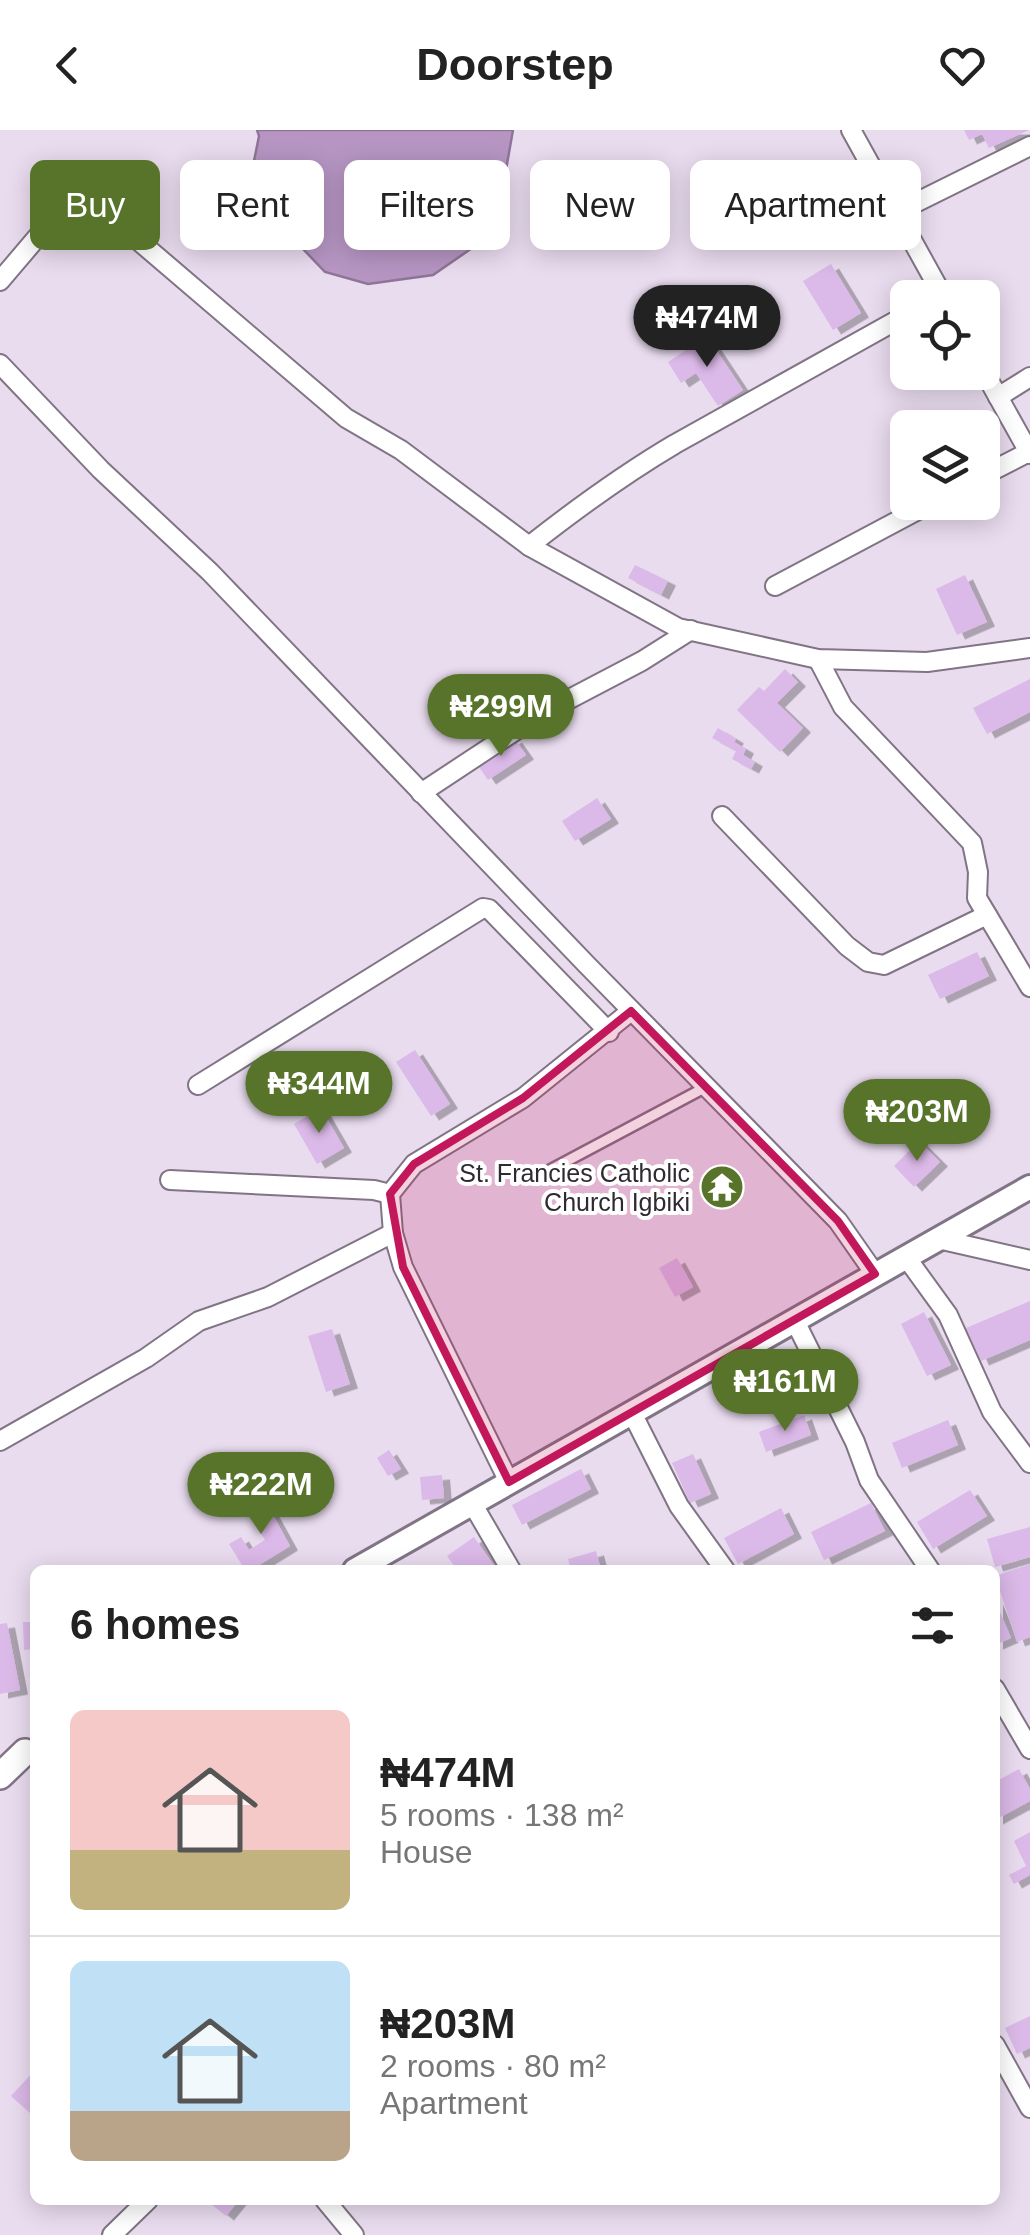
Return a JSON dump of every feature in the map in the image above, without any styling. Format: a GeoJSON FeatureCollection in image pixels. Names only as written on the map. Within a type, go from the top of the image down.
{"type":"FeatureCollection","features":[{"type":"Feature","properties":{"kind":"main road"},"geometry":{"type":"LineString","coordinates":[[0,1776],[20,1752]]}},
{"type":"Feature","properties":{"kind":"street"},"geometry":{"type":"LineString","coordinates":[[851,130],[868,160]]}},
{"type":"Feature","properties":{"kind":"street"},"geometry":{"type":"LineString","coordinates":[[921,200],[1030,146]]}},
{"type":"Feature","properties":{"kind":"street"},"geometry":{"type":"LineString","coordinates":[[0,281],[78,189],[346,418],[401,450],[529,546],[678,628],[818,658],[927,662],[1030,648]]}},
{"type":"Feature","properties":{"kind":"street"},"geometry":{"type":"LineString","coordinates":[[916,250],[932,280]]}},
{"type":"Feature","properties":{"kind":"street"},"geometry":{"type":"LineString","coordinates":[[529,546],[635,468],[890,324]]}},
{"type":"Feature","properties":{"kind":"street"},"geometry":{"type":"LineString","coordinates":[[0,364],[100,470],[210,572],[838,1221],[875,1274]]}},
{"type":"Feature","properties":{"kind":"street"},"geometry":{"type":"LineString","coordinates":[[998,396],[1030,377]]}},
{"type":"Feature","properties":{"kind":"street"},"geometry":{"type":"LineString","coordinates":[[995,390],[1029,453],[1000,467]]}},
{"type":"Feature","properties":{"kind":"street"},"geometry":{"type":"LineString","coordinates":[[775,586],[898,520]]}},
{"type":"Feature","properties":{"kind":"street"},"geometry":{"type":"LineString","coordinates":[[421,793],[539,714],[691,630]]}},
{"type":"Feature","properties":{"kind":"street"},"geometry":{"type":"LineString","coordinates":[[818,658],[843,706],[972,843],[978,872],[977,898],[1030,987]]}},
{"type":"Feature","properties":{"kind":"street"},"geometry":{"type":"LineString","coordinates":[[722,816],[847,946],[868,962],[884,964],[988,915]]}},
{"type":"Feature","properties":{"kind":"street"},"geometry":{"type":"LineString","coordinates":[[198,1086],[483,908],[490,910],[609,1032]]}},
{"type":"Feature","properties":{"kind":"street"},"geometry":{"type":"LineString","coordinates":[[509,1482],[403,1267],[392,1232],[390,1194],[414,1164],[523,1098],[632,1011]]}},
{"type":"Feature","properties":{"kind":"street"},"geometry":{"type":"LineString","coordinates":[[170,1180],[390,1194]]}},
{"type":"Feature","properties":{"kind":"street"},"geometry":{"type":"LineString","coordinates":[[364,1565],[1030,1187]]}},
{"type":"Feature","properties":{"kind":"street"},"geometry":{"type":"LineString","coordinates":[[0,1440],[146,1358],[198,1321],[268,1297],[392,1232]]}},
{"type":"Feature","properties":{"kind":"street"},"geometry":{"type":"LineString","coordinates":[[938,1239],[1030,1260]]}},
{"type":"Feature","properties":{"kind":"street"},"geometry":{"type":"LineString","coordinates":[[906,1257],[948,1316],[992,1412],[1030,1463]]}},
{"type":"Feature","properties":{"kind":"street"},"geometry":{"type":"LineString","coordinates":[[794,1321],[855,1442],[869,1480],[927,1565]]}},
{"type":"Feature","properties":{"kind":"street"},"geometry":{"type":"LineString","coordinates":[[632,1413],[679,1506],[721,1565]]}},
{"type":"Feature","properties":{"kind":"street"},"geometry":{"type":"LineString","coordinates":[[472,1503],[508,1565]]}},
{"type":"Feature","properties":{"kind":"street"},"geometry":{"type":"LineString","coordinates":[[1000,1698],[1030,1749]]}},
{"type":"Feature","properties":{"kind":"street"},"geometry":{"type":"LineString","coordinates":[[0,1767],[20,1752]]}},
{"type":"Feature","properties":{"kind":"street"},"geometry":{"type":"LineString","coordinates":[[1000,2054],[1030,2108]]}},
{"type":"Feature","properties":{"kind":"street"},"geometry":{"type":"LineString","coordinates":[[329,2205],[354,2235]]}},
{"type":"Feature","properties":{"kind":"street"},"geometry":{"type":"LineString","coordinates":[[112,2235],[141,2206]]}},
{"type":"Feature","properties":{"kind":"lane"},"geometry":{"type":"LineString","coordinates":[[550,1170],[706,1087]]}},
{"type":"Feature","properties":{"kind":"highlighted area"},"geometry":{"type":"Polygon","coordinates":[[[631,1011],[838,1221],[875,1274],[509,1482],[403,1267],[390,1194],[414,1164],[523,1098],[631,1011]]]}},
{"type":"Feature","properties":{"kind":"shaded area"},"geometry":{"type":"Polygon","coordinates":[[[257,130],[513,130],[508,160],[344,160],[344,250],[469,250],[433,275],[368,284],[325,272],[304,250],[324,250],[324,160],[254,160],[257,130]]]}},
{"type":"Feature","properties":{"kind":"building"},"geometry":{"type":"Polygon","coordinates":[[[964,130],[1029,130],[989,148],[982,134],[969,140],[964,130]]]}},
{"type":"Feature","properties":{"kind":"building"},"geometry":{"type":"Polygon","coordinates":[[[831,264],[861,313],[833,330],[803,281],[831,264]]]}},
{"type":"Feature","properties":{"kind":"building"},"geometry":{"type":"Polygon","coordinates":[[[707,336],[743,390],[718,406],[696,373],[681,383],[668,362],[707,336]]]}},
{"type":"Feature","properties":{"kind":"building"},"geometry":{"type":"Polygon","coordinates":[[[635,565],[668,581],[661,595],[628,578],[635,565]]]}},
{"type":"Feature","properties":{"kind":"building"},"geometry":{"type":"Polygon","coordinates":[[[965,575],[987,622],[957,635],[936,589],[965,575]]]}},
{"type":"Feature","properties":{"kind":"building"},"geometry":{"type":"Polygon","coordinates":[[[785,669],[798,682],[777,703],[803,728],[780,752],[737,710],[759,687],[764,691],[785,669]]]}},
{"type":"Feature","properties":{"kind":"building"},"geometry":{"type":"Polygon","coordinates":[[[1030,679],[1030,712],[987,734],[973,708],[1030,679]]]}},
{"type":"Feature","properties":{"kind":"building"},"geometry":{"type":"Polygon","coordinates":[[[718,728],[746,749],[743,755],[755,762],[751,769],[732,759],[736,751],[712,738],[718,728]]]}},
{"type":"Feature","properties":{"kind":"building"},"geometry":{"type":"Polygon","coordinates":[[[514,738],[526,755],[488,780],[477,764],[514,738]]]}},
{"type":"Feature","properties":{"kind":"building"},"geometry":{"type":"Polygon","coordinates":[[[597,798],[611,819],[575,841],[562,821],[597,798]]]}},
{"type":"Feature","properties":{"kind":"building"},"geometry":{"type":"Polygon","coordinates":[[[977,952],[989,976],[940,999],[928,975],[977,952]]]}},
{"type":"Feature","properties":{"kind":"building"},"geometry":{"type":"Polygon","coordinates":[[[415,1050],[450,1104],[431,1116],[396,1062],[415,1050]]]}},
{"type":"Feature","properties":{"kind":"building"},"geometry":{"type":"Polygon","coordinates":[[[321,1108],[344,1148],[317,1164],[294,1124],[321,1108]]]}},
{"type":"Feature","properties":{"kind":"building"},"geometry":{"type":"Polygon","coordinates":[[[919,1141],[940,1162],[914,1187],[894,1166],[919,1141]]]}},
{"type":"Feature","properties":{"kind":"building"},"geometry":{"type":"Polygon","coordinates":[[[677,1258],[693,1287],[675,1297],[659,1268],[677,1258]]]}},
{"type":"Feature","properties":{"kind":"building"},"geometry":{"type":"Polygon","coordinates":[[[1030,1301],[1030,1340],[981,1361],[966,1328],[1030,1301]]]}},
{"type":"Feature","properties":{"kind":"building"},"geometry":{"type":"Polygon","coordinates":[[[924,1312],[951,1365],[927,1376],[901,1324],[924,1312]]]}},
{"type":"Feature","properties":{"kind":"building"},"geometry":{"type":"Polygon","coordinates":[[[332,1329],[350,1384],[326,1392],[308,1336],[332,1329]]]}},
{"type":"Feature","properties":{"kind":"building"},"geometry":{"type":"Polygon","coordinates":[[[804,1415],[811,1435],[766,1452],[759,1432],[804,1415]]]}},
{"type":"Feature","properties":{"kind":"building"},"geometry":{"type":"Polygon","coordinates":[[[948,1420],[958,1445],[902,1468],[892,1443],[948,1420]]]}},
{"type":"Feature","properties":{"kind":"building"},"geometry":{"type":"Polygon","coordinates":[[[389,1450],[401,1469],[388,1476],[377,1458],[389,1450]]]}},
{"type":"Feature","properties":{"kind":"building"},"geometry":{"type":"Polygon","coordinates":[[[693,1454],[711,1494],[690,1503],[672,1463],[693,1454]]]}},
{"type":"Feature","properties":{"kind":"building"},"geometry":{"type":"Polygon","coordinates":[[[581,1469],[591,1489],[522,1525],[512,1505],[581,1469]]]}},
{"type":"Feature","properties":{"kind":"building"},"geometry":{"type":"Polygon","coordinates":[[[442,1475],[444,1498],[422,1500],[420,1477],[442,1475]]]}},
{"type":"Feature","properties":{"kind":"building"},"geometry":{"type":"Polygon","coordinates":[[[970,1490],[987,1516],[933,1549],[917,1522],[970,1490]]]}},
{"type":"Feature","properties":{"kind":"building"},"geometry":{"type":"Polygon","coordinates":[[[263,1497],[290,1546],[259,1565],[242,1565],[229,1544],[241,1537],[249,1550],[265,1540],[244,1508],[263,1497]]]}},
{"type":"Feature","properties":{"kind":"building"},"geometry":{"type":"Polygon","coordinates":[[[871,1503],[885,1531],[824,1560],[811,1532],[871,1503]]]}},
{"type":"Feature","properties":{"kind":"building"},"geometry":{"type":"Polygon","coordinates":[[[781,1508],[794,1534],[738,1564],[724,1538],[781,1508]]]}},
{"type":"Feature","properties":{"kind":"building"},"geometry":{"type":"Polygon","coordinates":[[[1030,1527],[1030,1557],[994,1565],[987,1539],[1030,1527]]]}},
{"type":"Feature","properties":{"kind":"building"},"geometry":{"type":"Polygon","coordinates":[[[474,1537],[494,1565],[453,1565],[447,1556],[474,1537]]]}},
{"type":"Feature","properties":{"kind":"building"},"geometry":{"type":"Polygon","coordinates":[[[596,1551],[600,1565],[570,1565],[568,1559],[596,1551]]]}},
{"type":"Feature","properties":{"kind":"building"},"geometry":{"type":"Polygon","coordinates":[[[1030,1564],[1030,1637],[1017,1642],[1000,1591],[1000,1574],[1030,1564]]]}},
{"type":"Feature","properties":{"kind":"building"},"geometry":{"type":"Polygon","coordinates":[[[1000,1612],[1011,1638],[1000,1643],[1000,1612]]]}},
{"type":"Feature","properties":{"kind":"building"},"geometry":{"type":"Polygon","coordinates":[[[23,1622],[30,1622],[30,1649],[24,1650],[23,1622]]]}},
{"type":"Feature","properties":{"kind":"building"},"geometry":{"type":"Polygon","coordinates":[[[7,1623],[20,1690],[0,1694],[0,1624],[7,1623]]]}},
{"type":"Feature","properties":{"kind":"building"},"geometry":{"type":"Polygon","coordinates":[[[1019,1769],[1030,1789],[1030,1801],[1000,1817],[1000,1779],[1019,1769]]]}},
{"type":"Feature","properties":{"kind":"building"},"geometry":{"type":"Polygon","coordinates":[[[1030,1832],[1030,1875],[1014,1884],[1009,1875],[1026,1866],[1014,1841],[1030,1832]]]}},
{"type":"Feature","properties":{"kind":"building"},"geometry":{"type":"Polygon","coordinates":[[[1030,2016],[1030,2048],[1017,2054],[1005,2028],[1030,2016]]]}},
{"type":"Feature","properties":{"kind":"building"},"geometry":{"type":"Polygon","coordinates":[[[30,2075],[30,2113],[11,2096],[30,2075]]]}},
{"type":"Feature","properties":{"kind":"building"},"geometry":{"type":"Polygon","coordinates":[[[212,2205],[235,2205],[226,2216],[212,2205]]]}},
{"type":"Feature","properties":{"kind":"place","name":"St. Francies Catholic Church Igbiki"},"geometry":{"type":"Point","coordinates":[722,1187]}}]}
